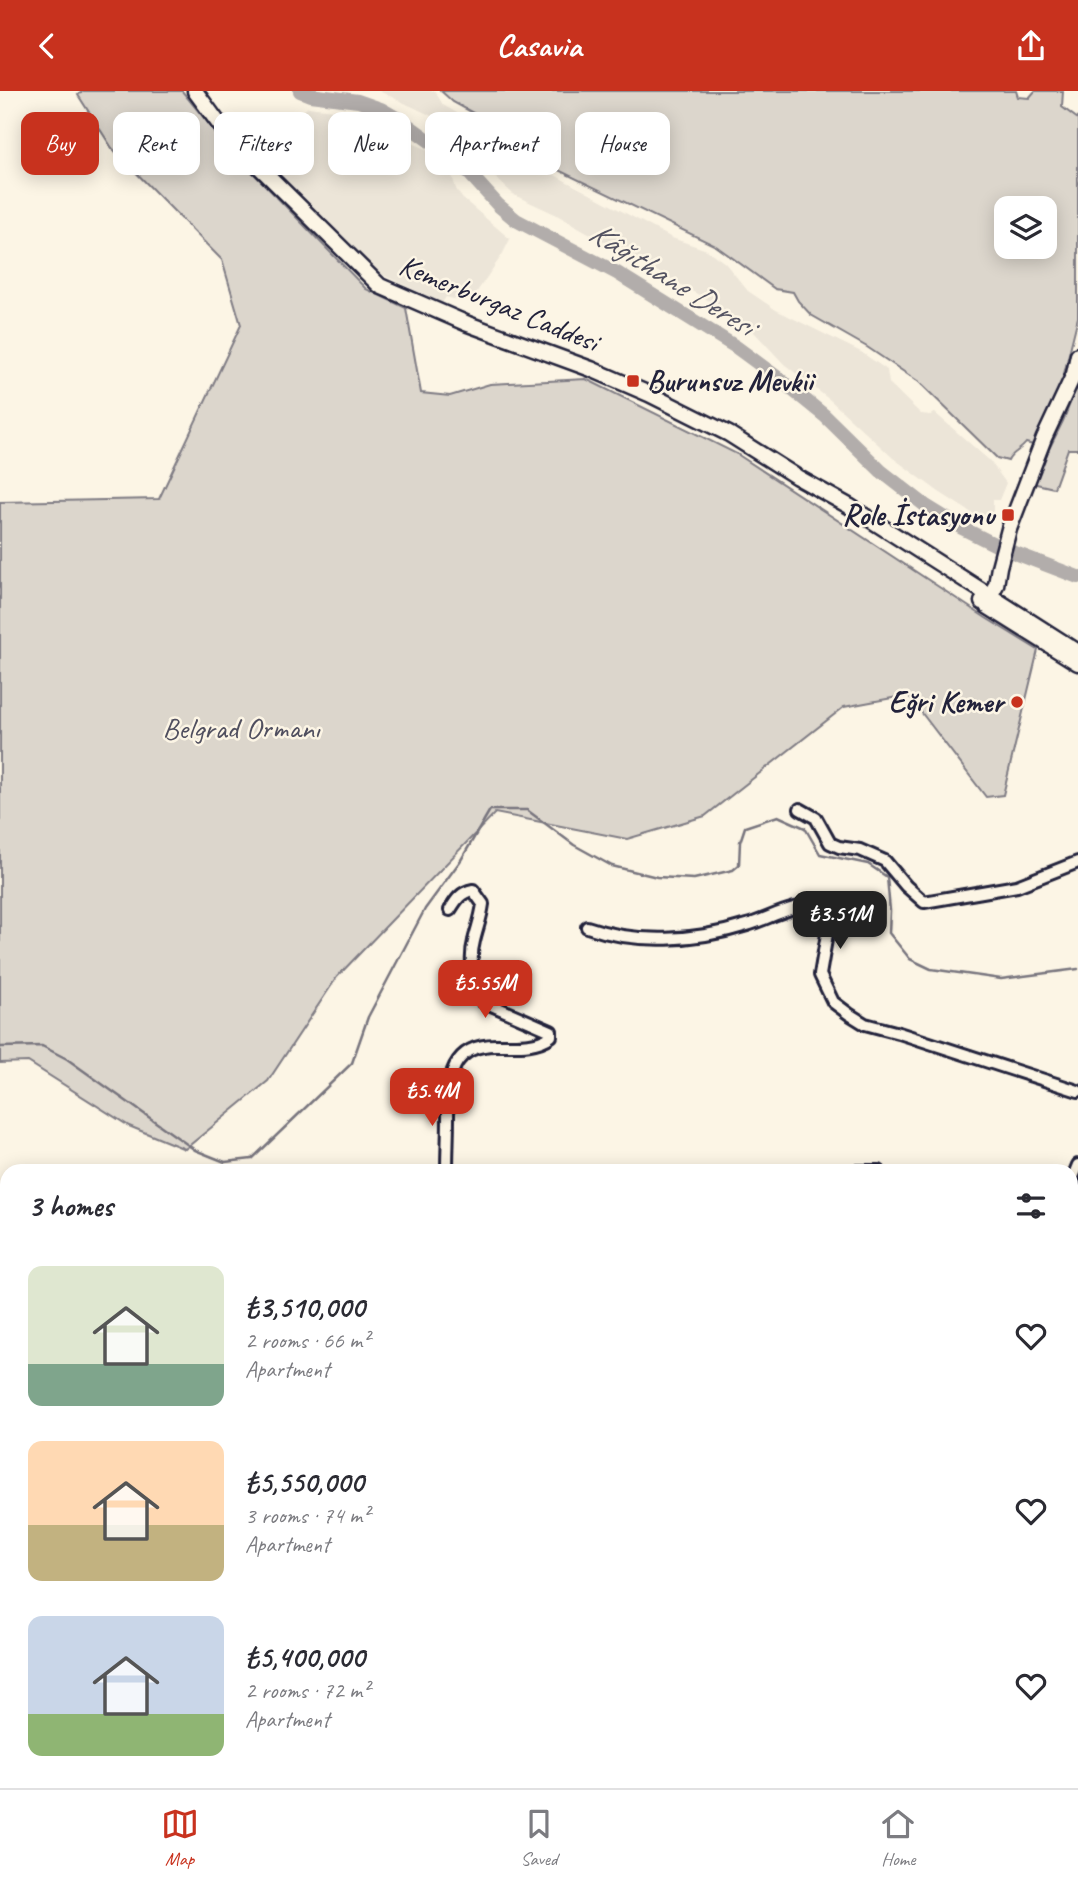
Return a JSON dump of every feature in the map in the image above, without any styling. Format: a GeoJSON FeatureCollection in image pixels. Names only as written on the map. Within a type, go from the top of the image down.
{"type":"FeatureCollection","features":[{"type":"Feature","properties":{"kind":"main road","name":"Kemerburgaz Caddesi"},"geometry":{"type":"LineString","coordinates":[[195,91],[228,135],[380,286],[468,324],[592,369],[729,434],[849,506],[965,581],[985,597]]}},
{"type":"Feature","properties":{"kind":"main road"},"geometry":{"type":"LineString","coordinates":[[985,597],[1044,439],[1074,374],[1078,355]]}},
{"type":"Feature","properties":{"kind":"main road","name":"Kemerburgaz Caddesi"},"geometry":{"type":"LineString","coordinates":[[797,477],[840,510],[985,597]]}},
{"type":"Feature","properties":{"kind":"main road"},"geometry":{"type":"LineString","coordinates":[[965,581],[974,582],[997,570]]}},
{"type":"Feature","properties":{"kind":"main road"},"geometry":{"type":"LineString","coordinates":[[997,570],[1010,600],[1031,623]]}},
{"type":"Feature","properties":{"kind":"main road"},"geometry":{"type":"LineString","coordinates":[[985,597],[1078,652]]}},
{"type":"Feature","properties":{"kind":"main road"},"geometry":{"type":"LineString","coordinates":[[985,597],[1078,663]]}},
{"type":"Feature","properties":{"kind":"street"},"geometry":{"type":"LineString","coordinates":[[800,809],[816,818],[830,843],[860,850],[886,861],[924,902],[1017,886],[1078,862]]}},
{"type":"Feature","properties":{"kind":"street"},"geometry":{"type":"LineString","coordinates":[[447,1164],[449,1079],[452,1069],[472,1049],[491,1044],[537,1043],[551,1036],[551,1031],[482,1001],[472,959],[483,904],[473,890],[465,891],[450,910]]}},
{"type":"Feature","properties":{"kind":"street"},"geometry":{"type":"LineString","coordinates":[[587,927],[622,937],[680,938],[747,925],[805,904],[819,907],[829,922],[820,975],[833,1002],[849,1014],[864,1024],[1078,1091]]}},
{"type":"Feature","properties":{"kind":"shaded area"},"geometry":{"type":"Polygon","coordinates":[[[379,91],[435,91],[443,105],[455,112],[425,113],[379,91]]]}},
{"type":"Feature","properties":{"kind":"shaded area"},"geometry":{"type":"Polygon","coordinates":[[[308,107],[339,112],[328,112],[328,175],[411,175],[411,143],[425,149],[425,175],[452,175],[462,198],[510,239],[474,296],[468,293],[461,301],[446,297],[442,303],[381,274],[313,214],[278,175],[314,175],[314,112],[303,112],[308,107]]]}},
{"type":"Feature","properties":{"kind":"shaded area"},"geometry":{"type":"Polygon","coordinates":[[[493,175],[554,175],[672,238],[707,250],[725,263],[748,291],[776,310],[861,352],[887,370],[889,383],[921,414],[935,413],[990,461],[1006,483],[999,500],[993,500],[993,516],[986,522],[893,458],[830,400],[784,364],[753,331],[715,304],[555,214],[514,195],[493,175]]]}},
{"type":"Feature","properties":{"kind":"green space","name":"Belgrad Ormanı"},"geometry":{"type":"Polygon","coordinates":[[[83,91],[182,91],[199,112],[113,112],[113,149],[99,128],[99,112],[89,112],[78,95],[83,91]]]}},
{"type":"Feature","properties":{"kind":"green space"},"geometry":{"type":"Polygon","coordinates":[[[441,91],[1016,91],[1018,97],[1029,98],[1035,91],[1063,91],[1062,107],[1078,119],[1078,317],[1061,386],[1033,445],[1026,443],[1008,461],[997,458],[919,382],[867,347],[811,315],[793,292],[775,289],[716,246],[561,171],[561,112],[471,112],[453,102],[441,91]]]}},
{"type":"Feature","properties":{"kind":"green space","name":"Belgrad Ormanı"},"geometry":{"type":"Polygon","coordinates":[[[200,113],[214,130],[214,175],[255,175],[366,289],[406,308],[421,393],[450,396],[490,384],[586,379],[737,454],[1038,650],[1003,795],[986,797],[908,695],[844,707],[705,816],[627,839],[495,813],[337,977],[268,1081],[185,1149],[129,1126],[28,1062],[0,1063],[0,502],[159,499],[241,325],[222,260],[139,175],[200,175],[200,113]]]}},
{"type":"Feature","properties":{"kind":"green space"},"geometry":{"type":"Polygon","coordinates":[[[1078,383],[1078,449],[1068,449],[1054,488],[1032,483],[1063,421],[1078,383]]]}},
{"type":"Feature","properties":{"kind":"waterway","name":"Kâğıthane Deresi"},"geometry":{"type":"LineString","coordinates":[[300,91],[310,95],[358,101],[381,109],[402,121],[460,163],[498,205],[516,220],[617,273],[736,347],[825,416],[881,471],[926,506],[1002,548],[1078,577]]}},
{"type":"Feature","properties":{"kind":"waterway"},"geometry":{"type":"LineString","coordinates":[[0,1047],[42,1046],[67,1059],[195,1150],[225,1162],[252,1159],[352,1063],[368,1017],[425,909],[461,860],[490,810],[527,810],[574,845],[612,866],[657,877],[694,879],[733,870],[739,865],[740,842],[745,827],[778,816],[805,828],[820,854],[868,864],[887,877],[889,933],[910,959],[931,969],[1001,979],[1078,969]]}},
{"type":"Feature","properties":{"kind":"place","name":"Burunsuz Mevkii"},"geometry":{"type":"Point","coordinates":[633,381]}},
{"type":"Feature","properties":{"kind":"place","name":"Role İstasyonu"},"geometry":{"type":"Point","coordinates":[1008,515]}},
{"type":"Feature","properties":{"kind":"place","name":"Eğri Kemer"},"geometry":{"type":"Point","coordinates":[1017,702]}}]}
